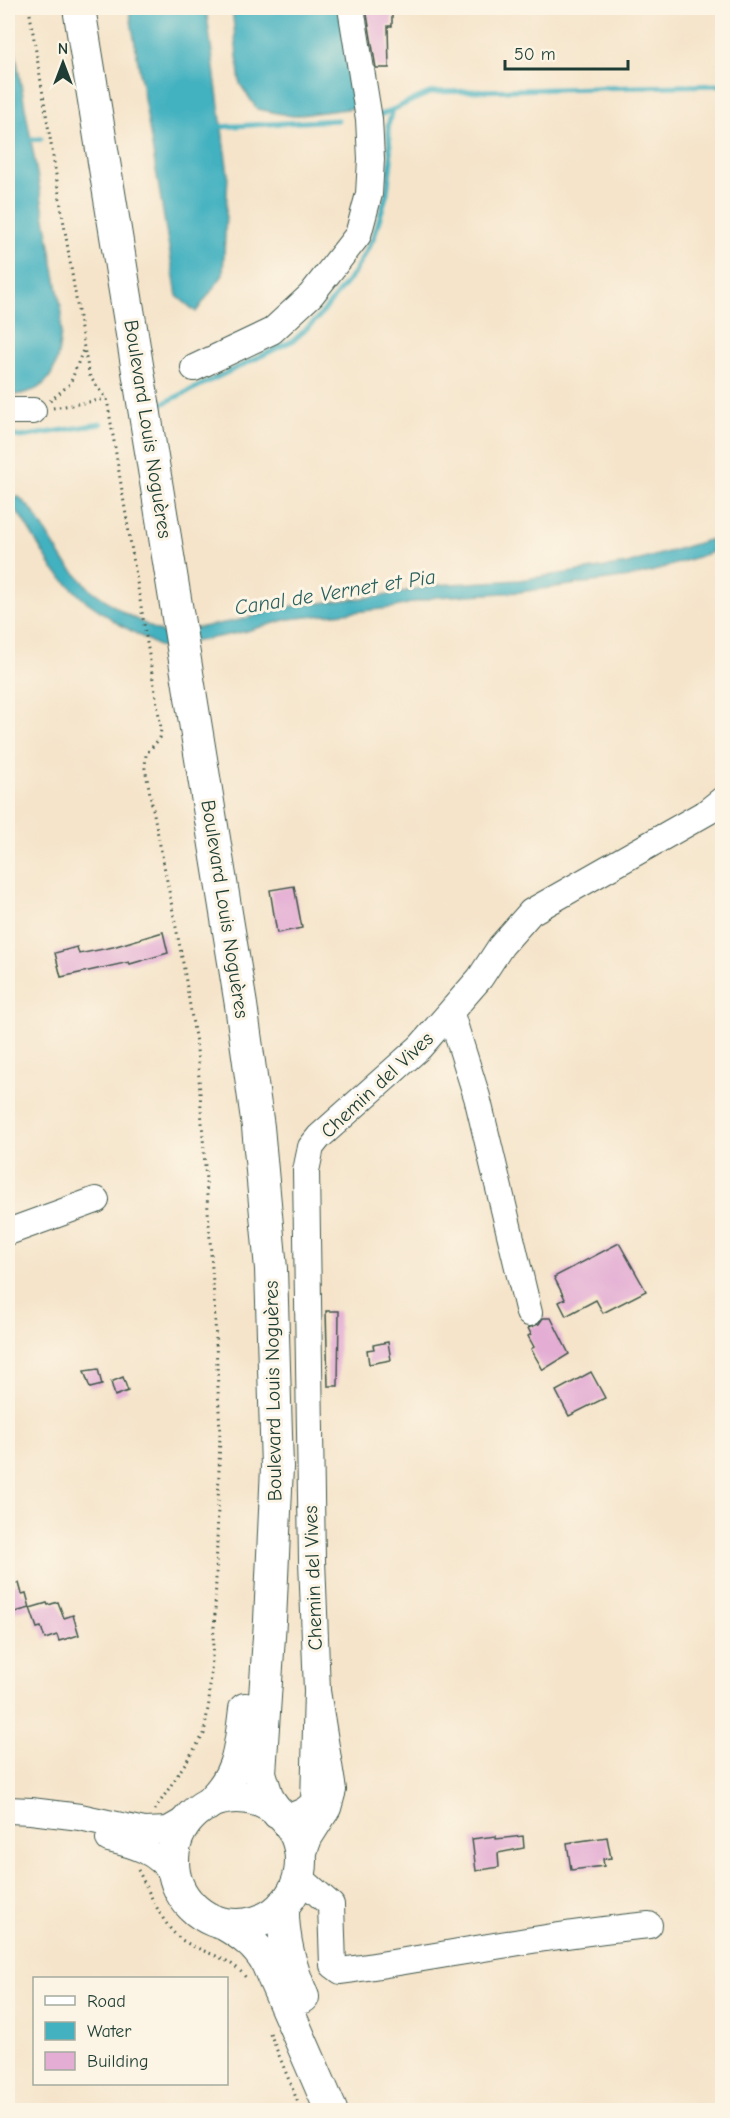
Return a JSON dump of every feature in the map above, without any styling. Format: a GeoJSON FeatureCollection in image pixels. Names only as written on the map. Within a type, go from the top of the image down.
{"type":"FeatureCollection","features":[{"type":"Feature","properties":{"kind":"main road","name":"Boulevard Louis Noguères"},"geometry":{"type":"LineString","coordinates":[[59,8],[114,334],[138,495],[161,618]]}},
{"type":"Feature","properties":{"kind":"main road","name":"Boulevard Louis Noguères"},"geometry":{"type":"LineString","coordinates":[[79,8],[166,659],[222,1008],[238,1129],[251,1268],[257,1467],[248,1682],[241,1742],[234,1769],[221,1792],[198,1811]]}},
{"type":"Feature","properties":{"kind":"main road","name":"Boulevard Louis Noguères"},"geometry":{"type":"LineString","coordinates":[[166,659],[241,1005],[258,1127],[270,1269],[277,1467],[260,1773],[268,1799],[282,1816]]}},
{"type":"Feature","properties":{"kind":"main road"},"geometry":{"type":"LineString","coordinates":[[331,2110],[259,1950],[245,1935],[207,1918],[191,1907],[180,1892],[174,1875],[173,1854],[178,1835],[198,1811],[225,1798],[244,1798],[262,1803],[282,1816],[299,1845],[298,1886],[284,1941],[295,1980],[352,2110]]}},
{"type":"Feature","properties":{"kind":"main road"},"geometry":{"type":"LineString","coordinates":[[224,1924],[246,1925],[266,1918],[298,1886]]}},
{"type":"Feature","properties":{"kind":"street"},"geometry":{"type":"LineString","coordinates":[[194,368],[272,331],[310,295],[358,235],[369,194],[371,159],[369,119],[351,8]]}},
{"type":"Feature","properties":{"kind":"street"},"geometry":{"type":"LineString","coordinates":[[8,411],[36,411]]}},
{"type":"Feature","properties":{"kind":"street","name":"Chemin del Vives"},"geometry":{"type":"LineString","coordinates":[[282,1816],[304,1811],[314,1803],[317,1691],[312,1560],[306,1171],[311,1147],[319,1137],[420,1047],[451,1014],[480,978],[501,946],[531,912],[722,802]]}},
{"type":"Feature","properties":{"kind":"street"},"geometry":{"type":"LineString","coordinates":[[451,1014],[477,1097],[530,1313]]}},
{"type":"Feature","properties":{"kind":"street"},"geometry":{"type":"LineString","coordinates":[[8,1232],[96,1200]]}},
{"type":"Feature","properties":{"kind":"street","name":"Chemin del Vives"},"geometry":{"type":"LineString","coordinates":[[298,1886],[309,1838],[328,1808],[333,1790],[317,1691]]}},
{"type":"Feature","properties":{"kind":"street"},"geometry":{"type":"LineString","coordinates":[[8,1810],[80,1817],[142,1839],[174,1875]]}},
{"type":"Feature","properties":{"kind":"street"},"geometry":{"type":"LineString","coordinates":[[8,1826],[29,1826],[142,1839],[168,1830],[198,1811]]}},
{"type":"Feature","properties":{"kind":"street"},"geometry":{"type":"LineString","coordinates":[[298,1886],[331,1905],[333,1965],[341,1971],[588,1931],[648,1925]]}},
{"type":"Feature","properties":{"kind":"path"},"geometry":{"type":"LineString","coordinates":[[29,8],[90,377],[107,399],[161,618],[166,659],[160,738],[146,754],[145,768],[197,1048],[214,1298],[220,1433],[215,1613],[209,1702],[204,1734],[161,1799],[142,1839],[138,1869],[163,1918],[181,1940],[231,1963],[244,1975],[249,1985]]}},
{"type":"Feature","properties":{"kind":"path"},"geometry":{"type":"LineString","coordinates":[[36,411],[70,384],[84,348]]}},
{"type":"Feature","properties":{"kind":"path"},"geometry":{"type":"LineString","coordinates":[[36,411],[107,399]]}},
{"type":"Feature","properties":{"kind":"path"},"geometry":{"type":"LineString","coordinates":[[268,2028],[301,2110]]}},
{"type":"Feature","properties":{"kind":"water"},"geometry":{"type":"Polygon","coordinates":[[[129,8],[206,8],[228,174],[223,275],[196,312],[177,296],[129,8]]]}},
{"type":"Feature","properties":{"kind":"water"},"geometry":{"type":"Polygon","coordinates":[[[232,8],[343,8],[354,108],[292,116],[257,109],[240,84],[232,8]]]}},
{"type":"Feature","properties":{"kind":"water"},"geometry":{"type":"Polygon","coordinates":[[[8,12],[62,313],[57,358],[49,378],[41,386],[31,391],[8,396],[8,12]]]}},
{"type":"Feature","properties":{"kind":"water"},"geometry":{"type":"Polygon","coordinates":[[[8,496],[19,497],[32,510],[64,561],[90,589],[126,614],[164,634],[240,620],[286,607],[389,595],[434,585],[519,580],[627,564],[722,536],[722,549],[629,577],[520,592],[436,597],[391,608],[289,619],[243,632],[162,648],[119,624],[83,599],[53,569],[22,518],[14,509],[8,509],[8,496]]]}},
{"type":"Feature","properties":{"kind":"building"},"geometry":{"type":"Polygon","coordinates":[[[366,8],[392,8],[392,26],[388,26],[389,68],[376,68],[366,8]]]}},
{"type":"Feature","properties":{"kind":"building"},"geometry":{"type":"Polygon","coordinates":[[[294,886],[302,928],[277,933],[270,890],[294,886]]]}},
{"type":"Feature","properties":{"kind":"building"},"geometry":{"type":"Polygon","coordinates":[[[163,932],[168,953],[130,964],[129,962],[61,977],[55,953],[77,947],[79,954],[113,947],[163,932]]]}},
{"type":"Feature","properties":{"kind":"building"},"geometry":{"type":"Polygon","coordinates":[[[619,1243],[646,1291],[603,1313],[596,1300],[566,1316],[559,1302],[565,1299],[554,1277],[619,1243]]]}},
{"type":"Feature","properties":{"kind":"building"},"geometry":{"type":"Polygon","coordinates":[[[326,1311],[339,1311],[338,1386],[328,1386],[326,1311]]]}},
{"type":"Feature","properties":{"kind":"building"},"geometry":{"type":"Polygon","coordinates":[[[543,1318],[551,1318],[569,1354],[543,1370],[531,1349],[534,1347],[528,1336],[531,1334],[528,1328],[539,1324],[543,1318]]]}},
{"type":"Feature","properties":{"kind":"building"},"geometry":{"type":"Polygon","coordinates":[[[388,1342],[391,1360],[369,1364],[367,1350],[374,1349],[373,1345],[388,1342]]]}},
{"type":"Feature","properties":{"kind":"building"},"geometry":{"type":"Polygon","coordinates":[[[98,1369],[102,1385],[90,1388],[84,1371],[98,1369]]]}},
{"type":"Feature","properties":{"kind":"building"},"geometry":{"type":"Polygon","coordinates":[[[591,1372],[605,1398],[569,1416],[556,1391],[591,1372]]]}},
{"type":"Feature","properties":{"kind":"building"},"geometry":{"type":"Polygon","coordinates":[[[123,1377],[128,1391],[115,1396],[111,1382],[123,1377]]]}},
{"type":"Feature","properties":{"kind":"building"},"geometry":{"type":"Polygon","coordinates":[[[19,1583],[22,1594],[26,1593],[30,1608],[11,1613],[10,1610],[8,1611],[8,1585],[19,1583]]]}},
{"type":"Feature","properties":{"kind":"building"},"geometry":{"type":"Polygon","coordinates":[[[58,1602],[64,1618],[73,1615],[79,1635],[59,1641],[57,1635],[45,1639],[41,1627],[37,1628],[30,1608],[58,1602]]]}},
{"type":"Feature","properties":{"kind":"building"},"geometry":{"type":"Polygon","coordinates":[[[496,1836],[496,1839],[523,1836],[524,1848],[498,1853],[499,1867],[476,1871],[472,1839],[496,1836]]]}},
{"type":"Feature","properties":{"kind":"building"},"geometry":{"type":"Polygon","coordinates":[[[607,1837],[611,1858],[603,1859],[604,1866],[571,1870],[567,1843],[607,1837]]]}},
{"type":"Feature","properties":{"kind":"waterway"},"geometry":{"type":"LineString","coordinates":[[379,115],[433,92],[722,85]]}},
{"type":"Feature","properties":{"kind":"waterway"},"geometry":{"type":"LineString","coordinates":[[162,404],[294,340],[318,318],[353,274],[374,237],[387,193],[391,161],[388,125],[393,110]]}},
{"type":"Feature","properties":{"kind":"waterway"},"geometry":{"type":"LineString","coordinates":[[217,127],[338,120]]}},
{"type":"Feature","properties":{"kind":"waterway"},"geometry":{"type":"LineString","coordinates":[[24,140],[41,139]]}},
{"type":"Feature","properties":{"kind":"waterway"},"geometry":{"type":"LineString","coordinates":[[8,435],[21,437],[101,424]]}},
{"type":"Feature","properties":{"kind":"water label","name":"Canal de Vernet et Pia"},"geometry":{"type":"Point","coordinates":[335,592]}}]}
